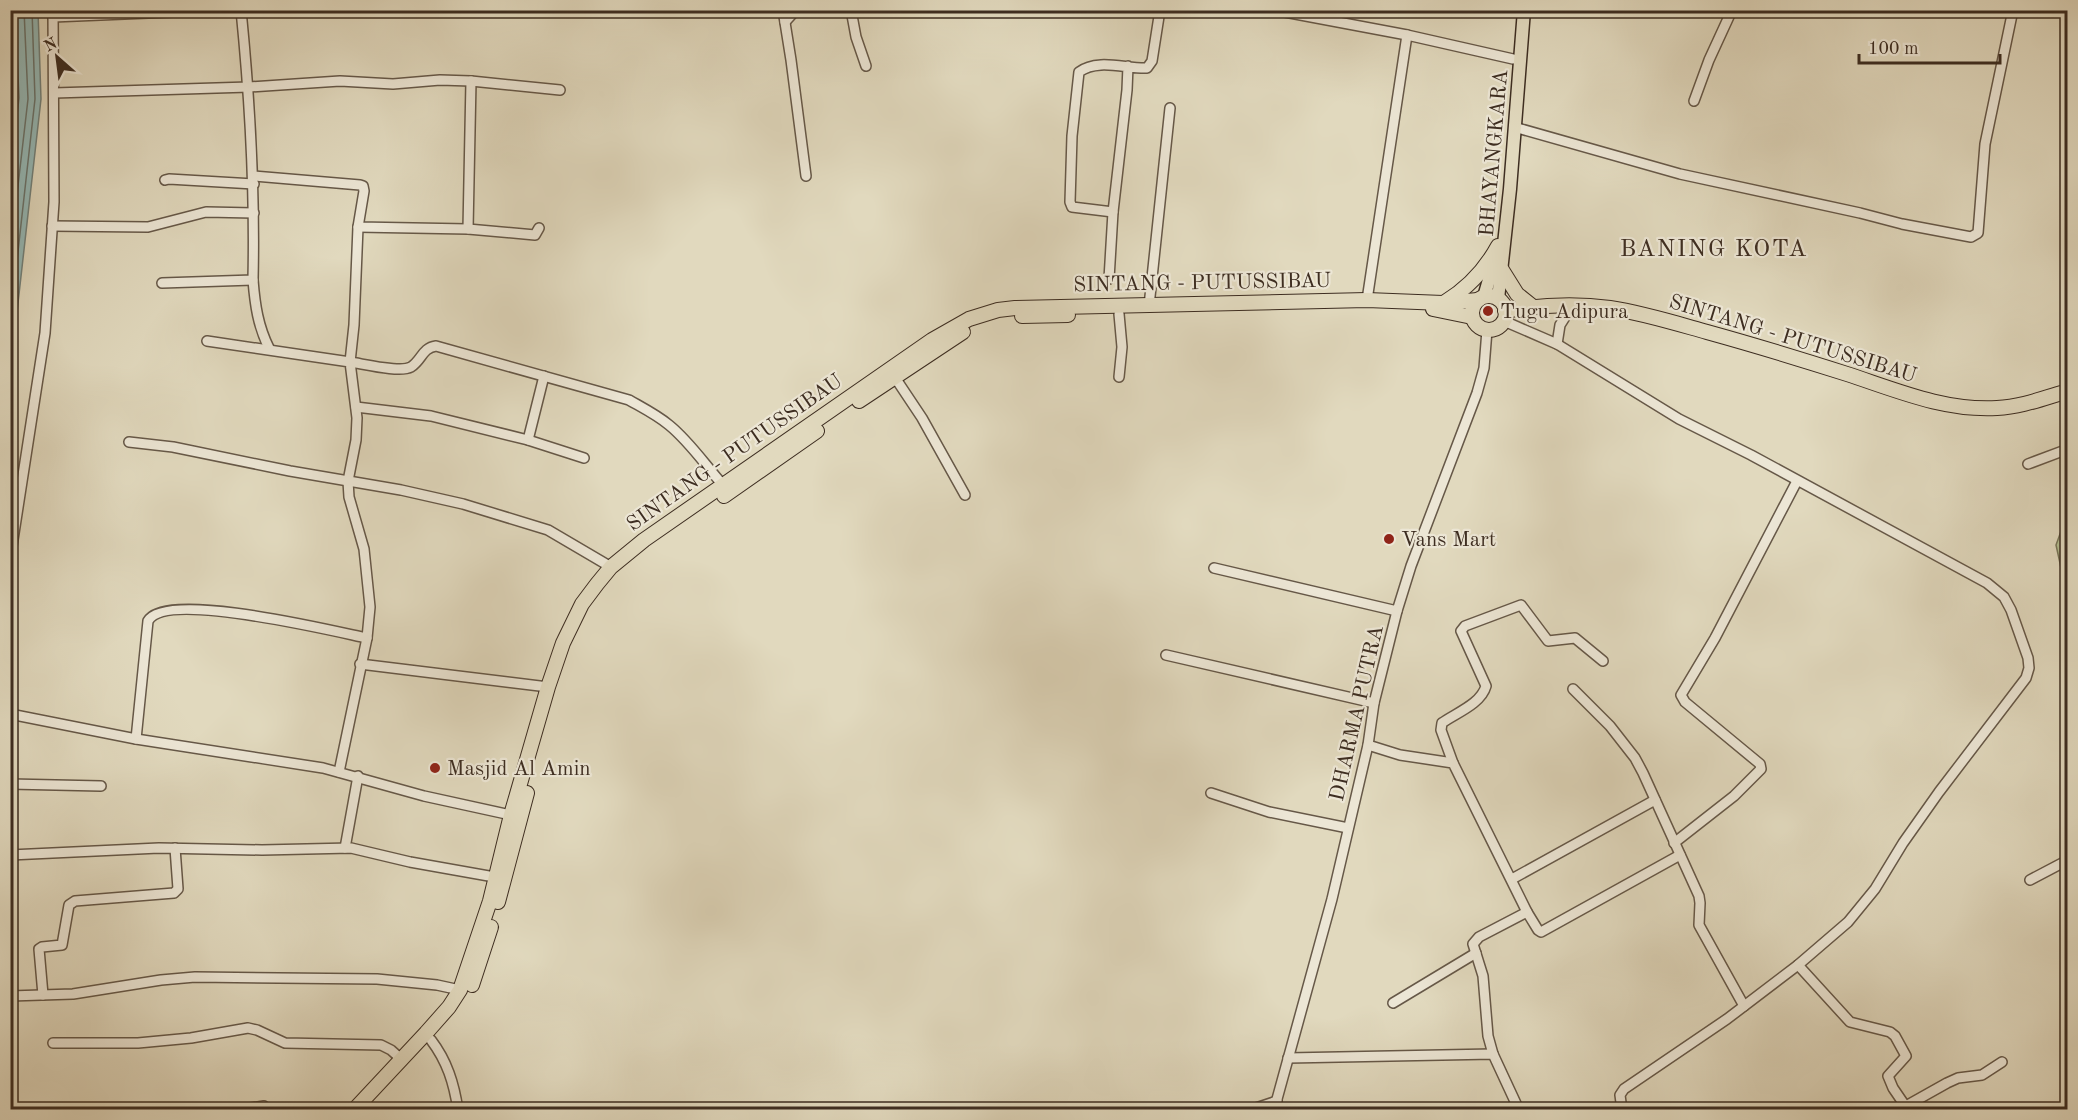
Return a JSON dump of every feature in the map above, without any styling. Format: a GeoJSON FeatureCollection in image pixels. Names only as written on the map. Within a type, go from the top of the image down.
{"type":"FeatureCollection","features":[{"type":"Feature","properties":{"kind":"highway"},"geometry":{"type":"LineString","coordinates":[[1443,303],[1475,279],[1490,261],[1498,246]]}},
{"type":"Feature","properties":{"kind":"highway"},"geometry":{"type":"LineString","coordinates":[[1502,270],[1517,294],[1532,306]]}},
{"type":"Feature","properties":{"kind":"highway","name":"SINTANG - PUTUSSIBAU"},"geometry":{"type":"LineString","coordinates":[[354,1110],[449,1006],[460,990],[500,878],[572,643],[587,612],[612,578],[628,562],[932,340],[969,319],[998,310],[1015,308],[1367,300],[1608,308],[1657,318],[1790,356],[1909,396],[1934,402],[1967,407],[1997,408],[2030,403],[2067,391]]}},
{"type":"Feature","properties":{"kind":"highway"},"geometry":{"type":"LineString","coordinates":[[1474,305],[1494,305],[1497,328],[1487,330],[1477,326],[1472,317],[1474,305]]}},
{"type":"Feature","properties":{"kind":"highway","name":"SINTANG - PUTUSSIBAU"},"geometry":{"type":"LineString","coordinates":[[366,1110],[457,1010],[470,989],[486,946],[511,815],[563,642],[582,604],[611,567],[644,540],[723,485],[896,379],[957,336],[995,320],[1028,316],[1368,307],[1438,309],[1472,317]]}},
{"type":"Feature","properties":{"kind":"main road","name":"BHAYANGKARA"},"geometry":{"type":"LineString","coordinates":[[1494,305],[1492,273],[1498,246],[1517,10]]}},
{"type":"Feature","properties":{"kind":"main road","name":"BHAYANGKARA"},"geometry":{"type":"LineString","coordinates":[[1494,305],[1502,270],[1524,10]]}},
{"type":"Feature","properties":{"kind":"street"},"geometry":{"type":"LineString","coordinates":[[10,559],[21,503],[45,333],[52,226],[53,14],[220,10]]}},
{"type":"Feature","properties":{"kind":"street"},"geometry":{"type":"LineString","coordinates":[[242,10],[249,87],[256,311],[261,333],[269,348]]}},
{"type":"Feature","properties":{"kind":"street"},"geometry":{"type":"LineString","coordinates":[[783,10],[806,176]]}},
{"type":"Feature","properties":{"kind":"street"},"geometry":{"type":"LineString","coordinates":[[785,22],[796,10]]}},
{"type":"Feature","properties":{"kind":"street"},"geometry":{"type":"LineString","coordinates":[[851,10],[856,37],[866,66]]}},
{"type":"Feature","properties":{"kind":"street"},"geometry":{"type":"LineString","coordinates":[[1113,212],[1072,207],[1070,202],[1076,80],[1079,72],[1084,68],[1097,65],[1144,68],[1149,66],[1160,10]]}},
{"type":"Feature","properties":{"kind":"street"},"geometry":{"type":"LineString","coordinates":[[1274,10],[1407,35],[1513,59]]}},
{"type":"Feature","properties":{"kind":"street"},"geometry":{"type":"LineString","coordinates":[[1694,101],[1709,60],[1732,10]]}},
{"type":"Feature","properties":{"kind":"street"},"geometry":{"type":"LineString","coordinates":[[1514,128],[1680,174],[1902,224],[1971,237],[1978,232],[1985,144],[2013,10]]}},
{"type":"Feature","properties":{"kind":"street"},"geometry":{"type":"LineString","coordinates":[[1367,300],[1407,35]]}},
{"type":"Feature","properties":{"kind":"street"},"geometry":{"type":"LineString","coordinates":[[1108,279],[1128,66]]}},
{"type":"Feature","properties":{"kind":"street"},"geometry":{"type":"LineString","coordinates":[[54,93],[249,87],[340,81],[393,84],[440,80],[560,90]]}},
{"type":"Feature","properties":{"kind":"street"},"geometry":{"type":"LineString","coordinates":[[468,229],[471,81]]}},
{"type":"Feature","properties":{"kind":"street"},"geometry":{"type":"LineString","coordinates":[[1149,306],[1170,108]]}},
{"type":"Feature","properties":{"kind":"street"},"geometry":{"type":"LineString","coordinates":[[165,180],[253,180],[363,186],[358,227],[354,325],[350,362],[356,407],[356,440],[348,481],[352,511],[364,549],[370,607],[367,638],[339,771]]}},
{"type":"Feature","properties":{"kind":"street"},"geometry":{"type":"LineString","coordinates":[[52,226],[148,226],[206,212],[254,213]]}},
{"type":"Feature","properties":{"kind":"street"},"geometry":{"type":"LineString","coordinates":[[358,227],[468,229],[535,235],[539,228]]}},
{"type":"Feature","properties":{"kind":"street"},"geometry":{"type":"LineString","coordinates":[[162,283],[254,280]]}},
{"type":"Feature","properties":{"kind":"street"},"geometry":{"type":"LineString","coordinates":[[1494,305],[1678,418],[1988,583],[2004,597],[2011,610],[2028,658],[2029,668],[2026,678],[1919,820],[1864,904],[1848,922],[1798,965],[1744,1006],[1624,1089],[1620,1095],[1622,1110]]}},
{"type":"Feature","properties":{"kind":"street"},"geometry":{"type":"LineString","coordinates":[[1557,344],[1560,325],[1572,306]]}},
{"type":"Feature","properties":{"kind":"street"},"geometry":{"type":"LineString","coordinates":[[1119,314],[1122,347],[1119,377]]}},
{"type":"Feature","properties":{"kind":"street","name":"DHARMA PUTRA"},"geometry":{"type":"LineString","coordinates":[[1275,1106],[1319,950],[1397,611],[1413,560],[1477,393],[1484,368],[1487,330]]}},
{"type":"Feature","properties":{"kind":"street"},"geometry":{"type":"LineString","coordinates":[[207,341],[269,348],[394,368],[411,367],[424,351],[436,346],[544,376],[629,400],[650,412],[669,425],[723,485]]}},
{"type":"Feature","properties":{"kind":"street"},"geometry":{"type":"LineString","coordinates":[[528,440],[544,376]]}},
{"type":"Feature","properties":{"kind":"street"},"geometry":{"type":"LineString","coordinates":[[896,379],[922,418],[965,495]]}},
{"type":"Feature","properties":{"kind":"street"},"geometry":{"type":"LineString","coordinates":[[356,407],[431,416],[528,440],[584,459]]}},
{"type":"Feature","properties":{"kind":"street"},"geometry":{"type":"LineString","coordinates":[[129,442],[173,447],[290,471],[401,490],[519,520],[556,534],[611,567]]}},
{"type":"Feature","properties":{"kind":"street"},"geometry":{"type":"LineString","coordinates":[[2028,464],[2067,449]]}},
{"type":"Feature","properties":{"kind":"street"},"geometry":{"type":"LineString","coordinates":[[1674,843],[1734,796],[1761,769],[1760,764],[1685,702],[1681,695],[1715,638],[1797,481]]}},
{"type":"Feature","properties":{"kind":"street"},"geometry":{"type":"LineString","coordinates":[[1214,568],[1397,611]]}},
{"type":"Feature","properties":{"kind":"street"},"geometry":{"type":"LineString","coordinates":[[1603,661],[1575,638],[1548,641],[1521,605],[1464,626],[1461,631],[1486,686],[1473,703],[1442,723],[1441,730],[1453,763],[1538,930],[1545,932],[1680,855]]}},
{"type":"Feature","properties":{"kind":"street"},"geometry":{"type":"LineString","coordinates":[[136,739],[148,621],[157,612],[196,609],[278,619],[367,638]]}},
{"type":"Feature","properties":{"kind":"street"},"geometry":{"type":"LineString","coordinates":[[1166,655],[1374,703]]}},
{"type":"Feature","properties":{"kind":"street"},"geometry":{"type":"LineString","coordinates":[[360,664],[548,687]]}},
{"type":"Feature","properties":{"kind":"street"},"geometry":{"type":"LineString","coordinates":[[1573,689],[1625,743],[1643,773],[1700,901],[1699,925],[1744,1006]]}},
{"type":"Feature","properties":{"kind":"street"},"geometry":{"type":"LineString","coordinates":[[10,714],[136,739],[339,771],[424,796],[511,815]]}},
{"type":"Feature","properties":{"kind":"street"},"geometry":{"type":"LineString","coordinates":[[1368,745],[1400,755],[1453,763]]}},
{"type":"Feature","properties":{"kind":"street"},"geometry":{"type":"LineString","coordinates":[[345,848],[358,776]]}},
{"type":"Feature","properties":{"kind":"street"},"geometry":{"type":"LineString","coordinates":[[10,784],[101,786]]}},
{"type":"Feature","properties":{"kind":"street"},"geometry":{"type":"LineString","coordinates":[[2067,791],[2067,805]]}},
{"type":"Feature","properties":{"kind":"street"},"geometry":{"type":"LineString","coordinates":[[1211,793],[1269,812],[1348,828]]}},
{"type":"Feature","properties":{"kind":"street"},"geometry":{"type":"LineString","coordinates":[[1512,879],[1655,800]]}},
{"type":"Feature","properties":{"kind":"street"},"geometry":{"type":"LineString","coordinates":[[10,855],[175,848],[336,850],[345,848],[500,878]]}},
{"type":"Feature","properties":{"kind":"street"},"geometry":{"type":"LineString","coordinates":[[43,995],[39,949],[62,945],[69,905],[75,901],[174,893],[178,889],[175,848]]}},
{"type":"Feature","properties":{"kind":"street"},"geometry":{"type":"LineString","coordinates":[[2030,880],[2067,860]]}},
{"type":"Feature","properties":{"kind":"street"},"geometry":{"type":"LineString","coordinates":[[1519,1110],[1493,1054],[1488,1036],[1483,976],[1473,944],[1479,938],[1527,912]]}},
{"type":"Feature","properties":{"kind":"street"},"geometry":{"type":"LineString","coordinates":[[1393,1003],[1476,953]]}},
{"type":"Feature","properties":{"kind":"street"},"geometry":{"type":"LineString","coordinates":[[1798,965],[1850,1022],[1890,1032],[1895,1036],[1906,1056],[1888,1076],[1893,1088],[1907,1108],[1947,1083],[1958,1078],[1982,1075],[2002,1062]]}},
{"type":"Feature","properties":{"kind":"street"},"geometry":{"type":"LineString","coordinates":[[10,996],[73,994],[142,982],[195,977],[377,979],[437,985],[460,990]]}},
{"type":"Feature","properties":{"kind":"street"},"geometry":{"type":"LineString","coordinates":[[53,1043],[138,1043],[191,1038],[249,1028],[285,1043],[381,1045],[401,1059]]}},
{"type":"Feature","properties":{"kind":"street"},"geometry":{"type":"LineString","coordinates":[[430,1040],[450,1072],[458,1110]]}},
{"type":"Feature","properties":{"kind":"street"},"geometry":{"type":"LineString","coordinates":[[1288,1058],[1493,1054]]}},
{"type":"Feature","properties":{"kind":"street"},"geometry":{"type":"LineString","coordinates":[[237,1110],[264,1106]]}},
{"type":"Feature","properties":{"kind":"street"},"geometry":{"type":"LineString","coordinates":[[1250,1110],[1275,1106],[1294,1110]]}},
{"type":"Feature","properties":{"kind":"green space"},"geometry":{"type":"Polygon","coordinates":[[[2068,522],[2067,595],[2056,545],[2064,523],[2068,522]]]}},
{"type":"Feature","properties":{"kind":"water"},"geometry":{"type":"Polygon","coordinates":[[[11,10],[38,11],[41,99],[11,365],[11,10]]]}},
{"type":"Feature","properties":{"kind":"place","name":"Tugu Adipura"},"geometry":{"type":"Point","coordinates":[1488,311]}},
{"type":"Feature","properties":{"kind":"place","name":"Vans Mart"},"geometry":{"type":"Point","coordinates":[1389,539]}},
{"type":"Feature","properties":{"kind":"place","name":"Masjid Al Amin"},"geometry":{"type":"Point","coordinates":[435,768]}},
{"type":"Feature","properties":{"kind":"district","name":"BANING KOTA"},"geometry":{"type":"Point","coordinates":[1714,248]}}]}
